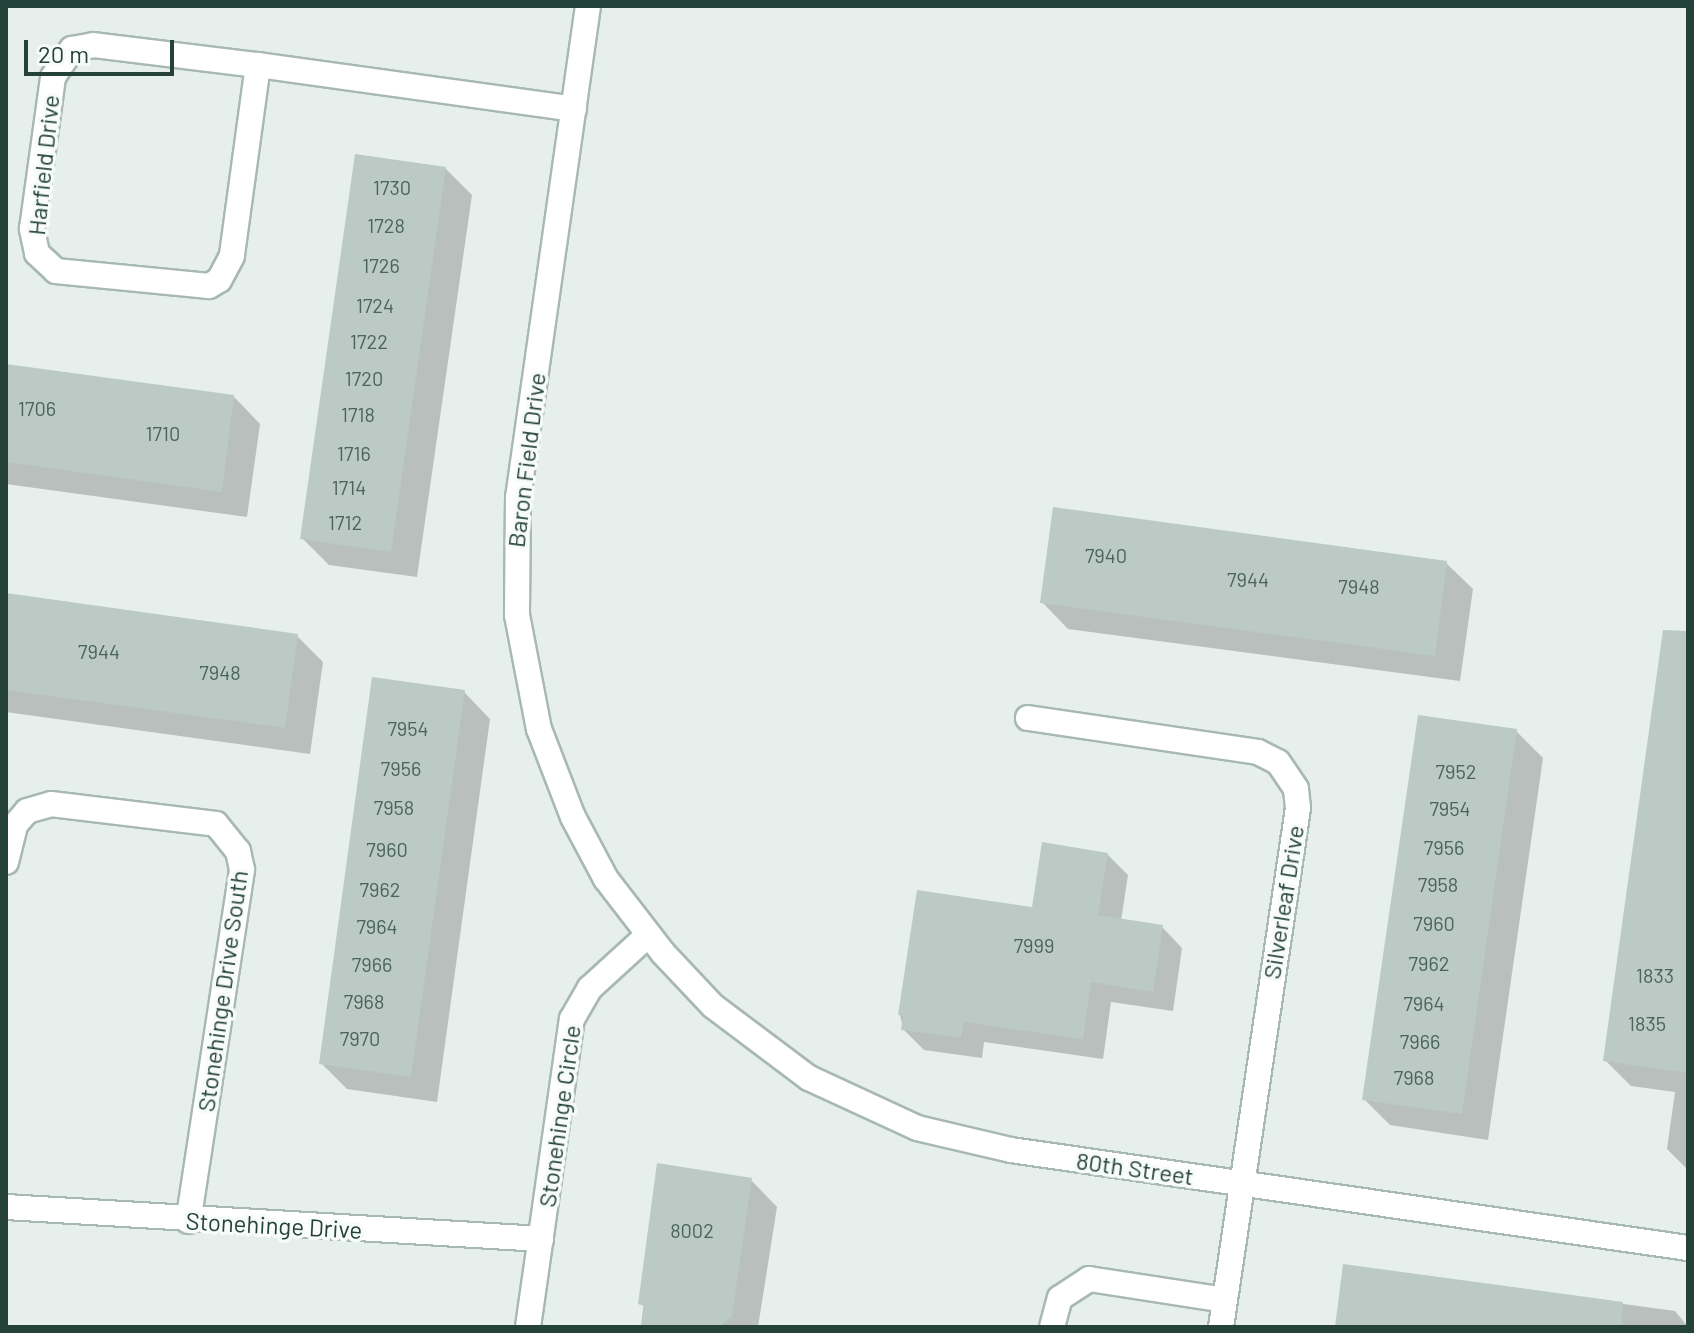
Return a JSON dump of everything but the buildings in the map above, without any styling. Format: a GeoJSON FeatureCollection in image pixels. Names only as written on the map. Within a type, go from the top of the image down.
{"type":"FeatureCollection","features":[{"type":"Feature","properties":{"kind":"street","name":"Baron Field Drive"},"geometry":{"type":"LineString","coordinates":[[588,6],[518,497],[517,615],[527,685],[546,753],[594,859],[648,935]]}},
{"type":"Feature","properties":{"kind":"street","name":"Harfield Drive"},"geometry":{"type":"LineString","coordinates":[[258,65],[232,256],[219,280],[200,289],[56,271],[44,262],[32,229],[53,77],[62,59],[72,49],[94,45],[258,65],[574,109]]}},
{"type":"Feature","properties":{"kind":"street","name":"Silverleaf Drive"},"geometry":{"type":"LineString","coordinates":[[1028,718],[1258,752],[1278,762],[1296,789],[1298,808],[1239,1184],[1221,1327]]}},
{"type":"Feature","properties":{"kind":"street","name":"Stonehinge Drive South"},"geometry":{"type":"LineString","coordinates":[[6,862],[15,825],[27,811],[51,804],[216,824],[238,851],[242,870],[188,1221]]}},
{"type":"Feature","properties":{"kind":"street","name":"80th Street"},"geometry":{"type":"LineString","coordinates":[[648,935],[713,1006],[809,1078],[873,1110],[987,1146],[1688,1248]]}},
{"type":"Feature","properties":{"kind":"street","name":"Stonehinge Circle"},"geometry":{"type":"LineString","coordinates":[[528,1327],[572,1019],[590,988],[648,935]]}},
{"type":"Feature","properties":{"kind":"street","name":"Stonehinge Drive"},"geometry":{"type":"LineString","coordinates":[[6,1207],[188,1221],[541,1239]]}},
{"type":"Feature","properties":{"kind":"street"},"geometry":{"type":"LineString","coordinates":[[1052,1327],[1060,1298],[1089,1279],[1224,1300]]}}]}
